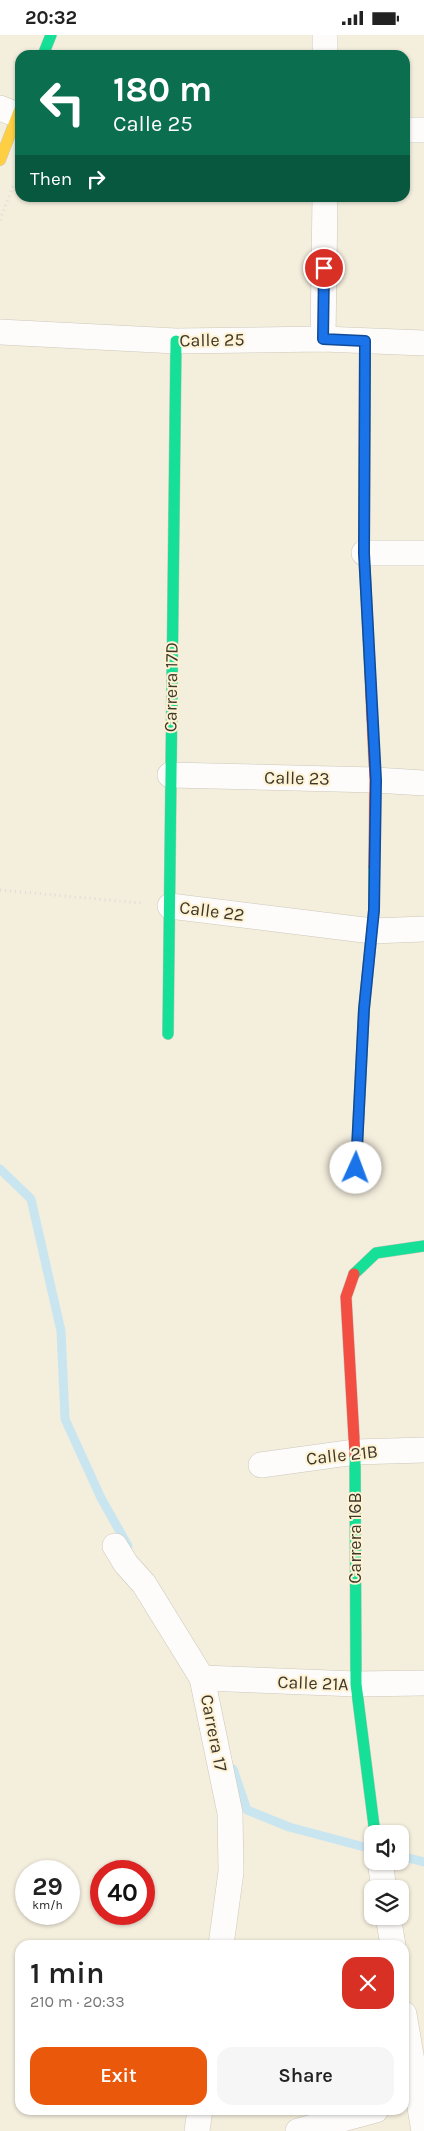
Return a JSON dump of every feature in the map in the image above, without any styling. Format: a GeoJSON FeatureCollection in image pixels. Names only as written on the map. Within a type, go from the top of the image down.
{"type":"FeatureCollection","features":[{"type":"Feature","properties":{"kind":"street"},"geometry":{"type":"LineString","coordinates":[[45,50],[51,35]]}},
{"type":"Feature","properties":{"kind":"street"},"geometry":{"type":"LineString","coordinates":[[325,35],[325,50]]}},
{"type":"Feature","properties":{"kind":"street"},"geometry":{"type":"LineString","coordinates":[[0,160],[14,112]]}},
{"type":"Feature","properties":{"kind":"street"},"geometry":{"type":"LineString","coordinates":[[410,130],[424,130]]}},
{"type":"Feature","properties":{"kind":"street"},"geometry":{"type":"LineString","coordinates":[[323,339],[325,202]]}},
{"type":"Feature","properties":{"kind":"street","name":"Calle 25"},"geometry":{"type":"LineString","coordinates":[[0,332],[176,341],[323,339],[424,343]]}},
{"type":"Feature","properties":{"kind":"street","name":"Carrera 17D"},"geometry":{"type":"LineString","coordinates":[[168,1034],[176,341]]}},
{"type":"Feature","properties":{"kind":"street"},"geometry":{"type":"LineString","coordinates":[[356,1168],[364,1009],[374,910],[376,780],[364,553],[365,341]]}},
{"type":"Feature","properties":{"kind":"street"},"geometry":{"type":"LineString","coordinates":[[364,553],[424,553]]}},
{"type":"Feature","properties":{"kind":"street","name":"Calle 23"},"geometry":{"type":"LineString","coordinates":[[170,775],[424,783]]}},
{"type":"Feature","properties":{"kind":"street","name":"Calle 22"},"geometry":{"type":"LineString","coordinates":[[170,905],[372,931],[424,929]]}},
{"type":"Feature","properties":{"kind":"street","name":"Carrera 16B"},"geometry":{"type":"LineString","coordinates":[[374,1825],[356,1685],[355,1452],[346,1297],[353,1275],[376,1253],[424,1246]]}},
{"type":"Feature","properties":{"kind":"street","name":"Calle 21B"},"geometry":{"type":"LineString","coordinates":[[260,1465],[355,1452],[424,1450]]}},
{"type":"Feature","properties":{"kind":"street","name":"Carrera 17"},"geometry":{"type":"LineString","coordinates":[[116,1546],[126,1564],[144,1584],[202,1678],[230,1813],[230,1872],[222,1940]]}},
{"type":"Feature","properties":{"kind":"street","name":"Calle 21A"},"geometry":{"type":"LineString","coordinates":[[202,1678],[356,1685],[424,1683]]}},
{"type":"Feature","properties":{"kind":"street"},"geometry":{"type":"LineString","coordinates":[[390,1925],[392,1940]]}},
{"type":"Feature","properties":{"kind":"street"},"geometry":{"type":"LineString","coordinates":[[409,2053],[415,2099],[424,2131]]}},
{"type":"Feature","properties":{"kind":"street"},"geometry":{"type":"LineString","coordinates":[[197,2131],[199,2115]]}},
{"type":"Feature","properties":{"kind":"street"},"geometry":{"type":"LineString","coordinates":[[298,2131],[357,2115]]}},
{"type":"Feature","properties":{"kind":"path"},"geometry":{"type":"LineString","coordinates":[[0,220],[13,184]]}},
{"type":"Feature","properties":{"kind":"path","name":"Calle 22"},"geometry":{"type":"LineString","coordinates":[[0,890],[170,905]]}},
{"type":"Feature","properties":{"kind":"waterway"},"geometry":{"type":"LineString","coordinates":[[0,1169],[31,1199],[61,1331],[65,1419],[101,1498],[128,1546]]}},
{"type":"Feature","properties":{"kind":"waterway"},"geometry":{"type":"LineString","coordinates":[[233,1769],[247,1810],[289,1827],[364,1847]]}},
{"type":"Feature","properties":{"kind":"waterway"},"geometry":{"type":"LineString","coordinates":[[409,1858],[424,1862]]}},
{"type":"Feature","properties":{"kind":"traffic: fast"},"geometry":{"type":"LineString","coordinates":[[45,50],[51,35]]}},
{"type":"Feature","properties":{"kind":"traffic: fast"},"geometry":{"type":"LineString","coordinates":[[168,1034],[176,341]]}},
{"type":"Feature","properties":{"kind":"traffic: fast"},"geometry":{"type":"LineString","coordinates":[[365,341],[364,553],[370,672]]}},
{"type":"Feature","properties":{"kind":"traffic: fast"},"geometry":{"type":"LineString","coordinates":[[356,1168],[364,1009],[374,910],[374,867]]}},
{"type":"Feature","properties":{"kind":"traffic: fast"},"geometry":{"type":"LineString","coordinates":[[354,1274],[376,1253],[424,1246]]}},
{"type":"Feature","properties":{"kind":"traffic: fast"},"geometry":{"type":"LineString","coordinates":[[355,1456],[356,1684],[374,1825]]}},
{"type":"Feature","properties":{"kind":"traffic: slow"},"geometry":{"type":"LineString","coordinates":[[0,160],[15,122]]}},
{"type":"Feature","properties":{"kind":"traffic: jam"},"geometry":{"type":"LineString","coordinates":[[370,672],[375,780],[374,867]]}},
{"type":"Feature","properties":{"kind":"traffic: jam"},"geometry":{"type":"LineString","coordinates":[[354,1274],[346,1297],[355,1456]]}},
{"type":"Feature","properties":{"kind":"route"},"geometry":{"type":"LineString","coordinates":[[324,268],[323,339],[365,341],[364,553],[376,780],[374,910],[364,1009],[356,1168]]}}]}
